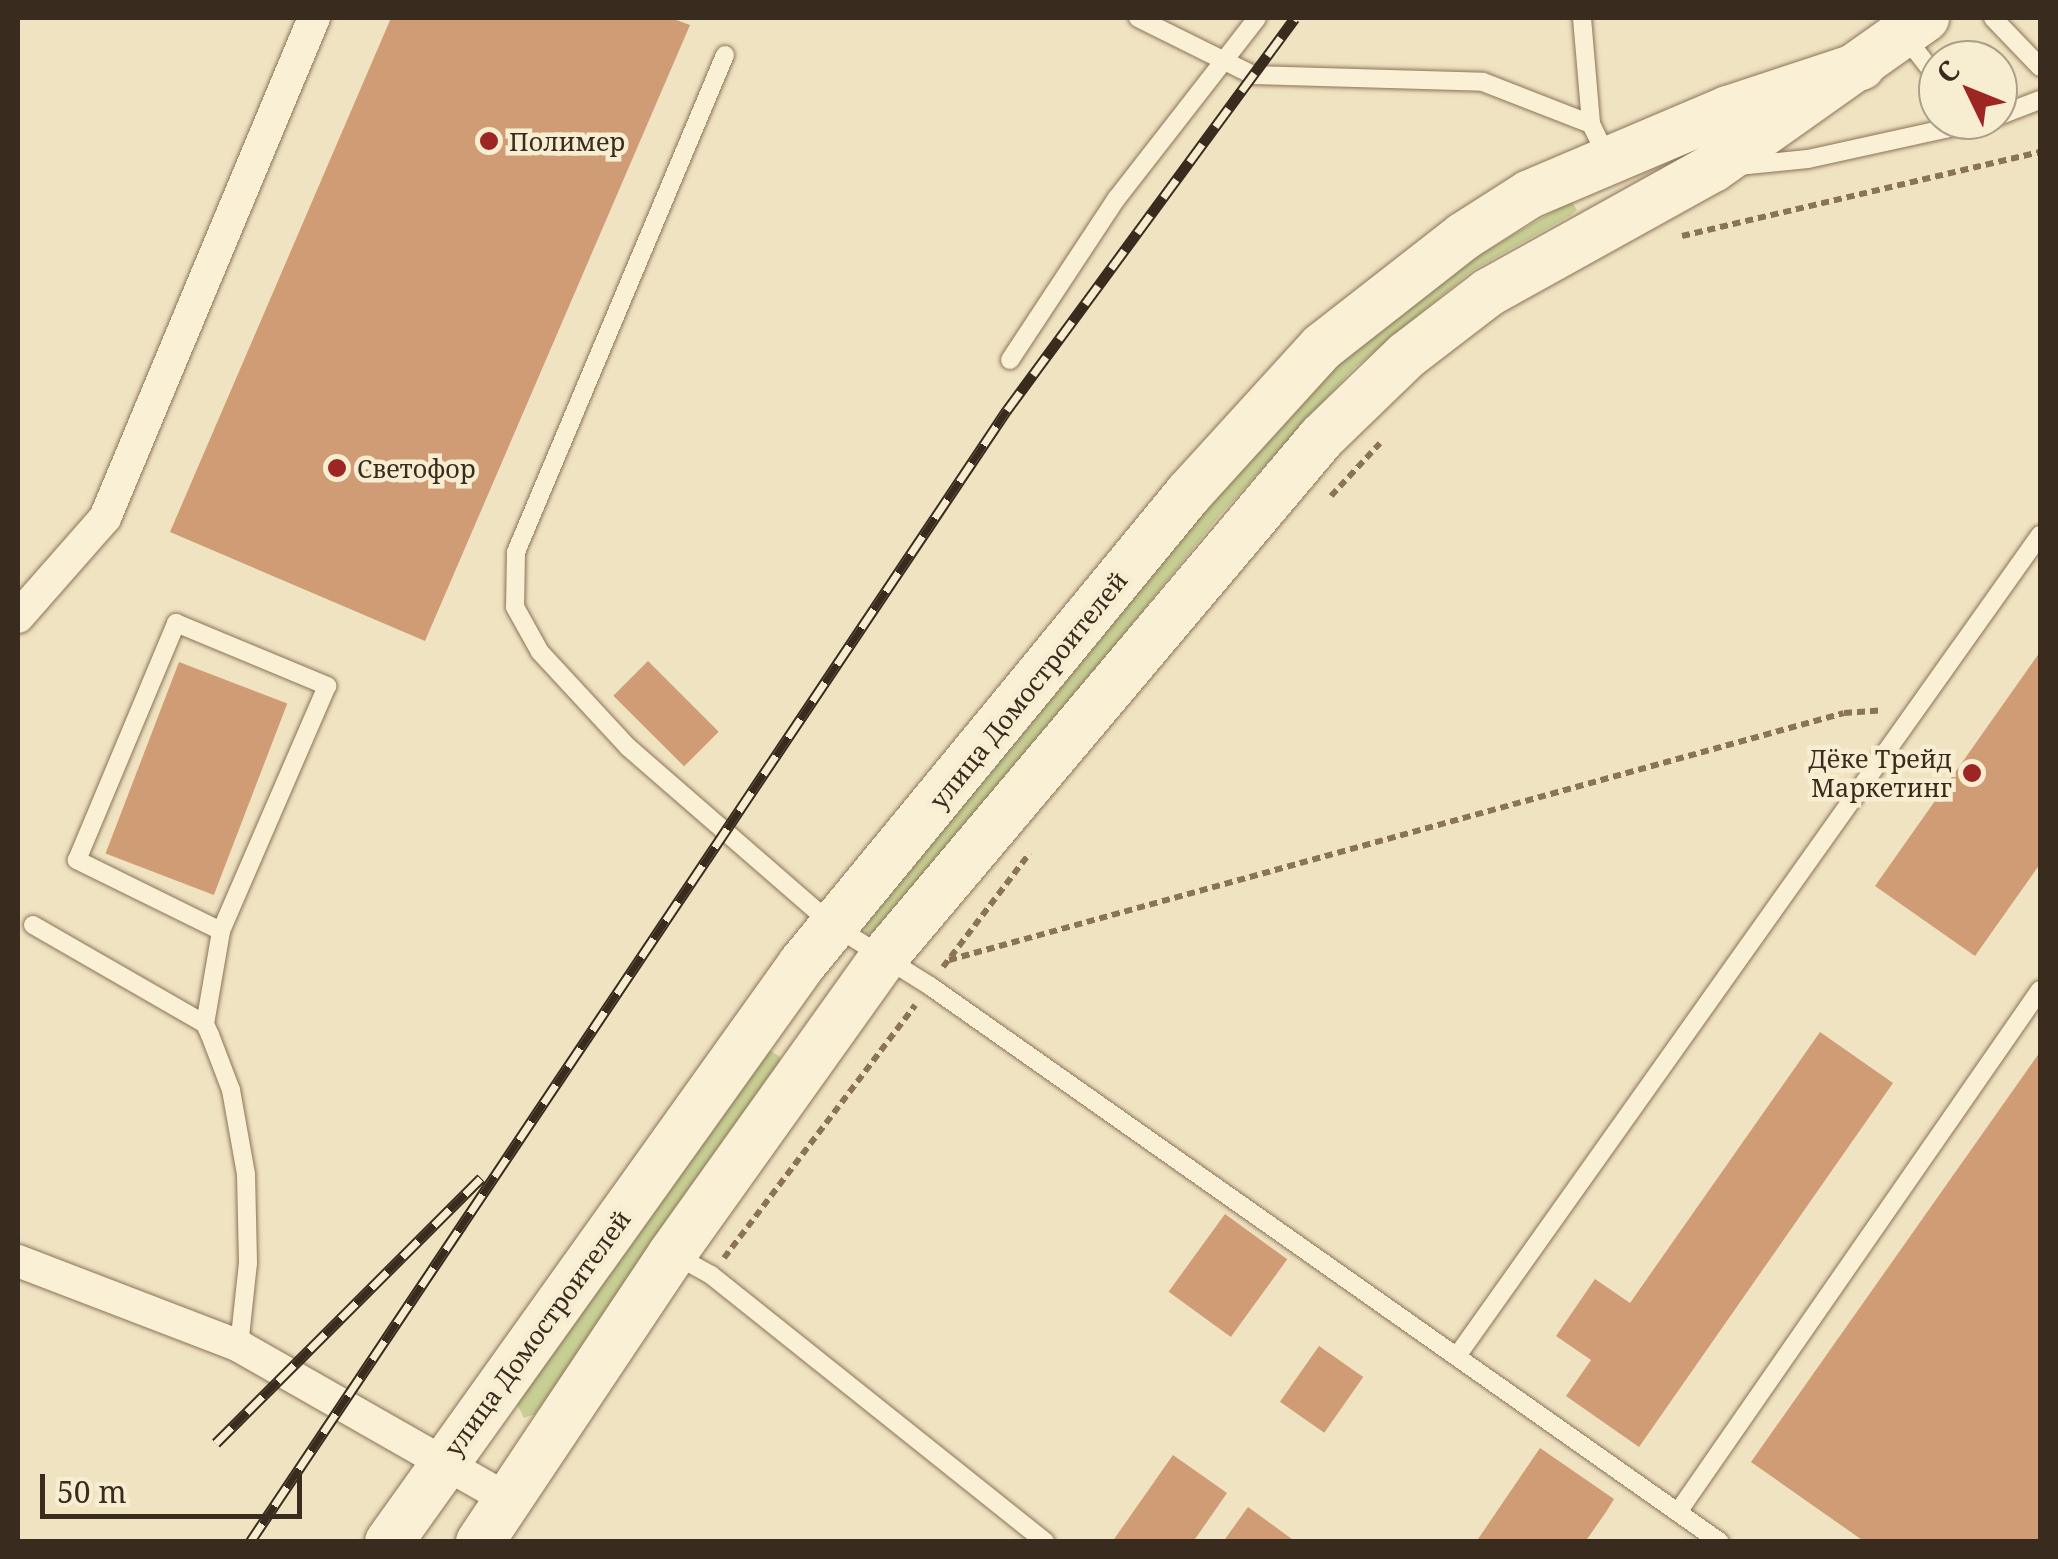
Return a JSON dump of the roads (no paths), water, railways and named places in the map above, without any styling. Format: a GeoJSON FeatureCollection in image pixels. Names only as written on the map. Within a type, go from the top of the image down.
{"type":"FeatureCollection","features":[{"type":"Feature","properties":{"kind":"main road","name":"улица Домостроителей"},"geometry":{"type":"LineString","coordinates":[[480,1542],[692,1265],[883,958],[1218,555],[1322,437],[1407,355],[1488,292],[1713,168],[1914,26]]}},
{"type":"Feature","properties":{"kind":"main road","name":"улица Домостроителей"},"geometry":{"type":"LineString","coordinates":[[390,1542],[834,926],[1189,493],[1322,347],[1464,236],[1599,140],[1860,66]]}},
{"type":"Feature","properties":{"kind":"street"},"geometry":{"type":"LineString","coordinates":[[18,617],[105,518],[314,18]]}},
{"type":"Feature","properties":{"kind":"street"},"geometry":{"type":"LineString","coordinates":[[18,1261],[240,1346],[446,1460],[509,1500]]}},
{"type":"Feature","properties":{"kind":"lane"},"geometry":{"type":"LineString","coordinates":[[1138,18],[1253,75],[1483,82],[1599,140]]}},
{"type":"Feature","properties":{"kind":"lane"},"geometry":{"type":"LineString","coordinates":[[1010,360],[1117,198],[1257,18]]}},
{"type":"Feature","properties":{"kind":"lane"},"geometry":{"type":"LineString","coordinates":[[1582,18],[1599,140]]}},
{"type":"Feature","properties":{"kind":"lane"},"geometry":{"type":"LineString","coordinates":[[1994,18],[2040,66]]}},
{"type":"Feature","properties":{"kind":"lane"},"geometry":{"type":"LineString","coordinates":[[725,55],[516,552],[515,607],[540,652],[628,747],[834,926],[930,986],[1720,1542]]}},
{"type":"Feature","properties":{"kind":"lane"},"geometry":{"type":"LineString","coordinates":[[1713,168],[1808,158],[1918,134]]}},
{"type":"Feature","properties":{"kind":"lane"},"geometry":{"type":"LineString","coordinates":[[1458,1356],[2040,535]]}},
{"type":"Feature","properties":{"kind":"lane"},"geometry":{"type":"LineString","coordinates":[[220,931],[76,860],[176,623],[327,686],[220,931],[205,1024],[232,1090],[246,1174],[248,1263],[240,1346]]}},
{"type":"Feature","properties":{"kind":"lane"},"geometry":{"type":"LineString","coordinates":[[34,925],[205,1024]]}},
{"type":"Feature","properties":{"kind":"lane"},"geometry":{"type":"LineString","coordinates":[[1678,1512],[2040,990]]}},
{"type":"Feature","properties":{"kind":"lane"},"geometry":{"type":"LineString","coordinates":[[692,1265],[1046,1542]]}},
{"type":"Feature","properties":{"kind":"railway"},"geometry":{"type":"LineString","coordinates":[[250,1542],[1007,410],[1295,18]]}},
{"type":"Feature","properties":{"kind":"railway"},"geometry":{"type":"LineString","coordinates":[[216,1443],[481,1178]]}},
{"type":"Feature","properties":{"kind":"place","name":"Полимер"},"geometry":{"type":"Point","coordinates":[489,141]}},
{"type":"Feature","properties":{"kind":"place","name":"Светофор"},"geometry":{"type":"Point","coordinates":[337,468]}},
{"type":"Feature","properties":{"kind":"place","name":"Дёке Трейд Маркетинг"},"geometry":{"type":"Point","coordinates":[1972,773]}}]}
